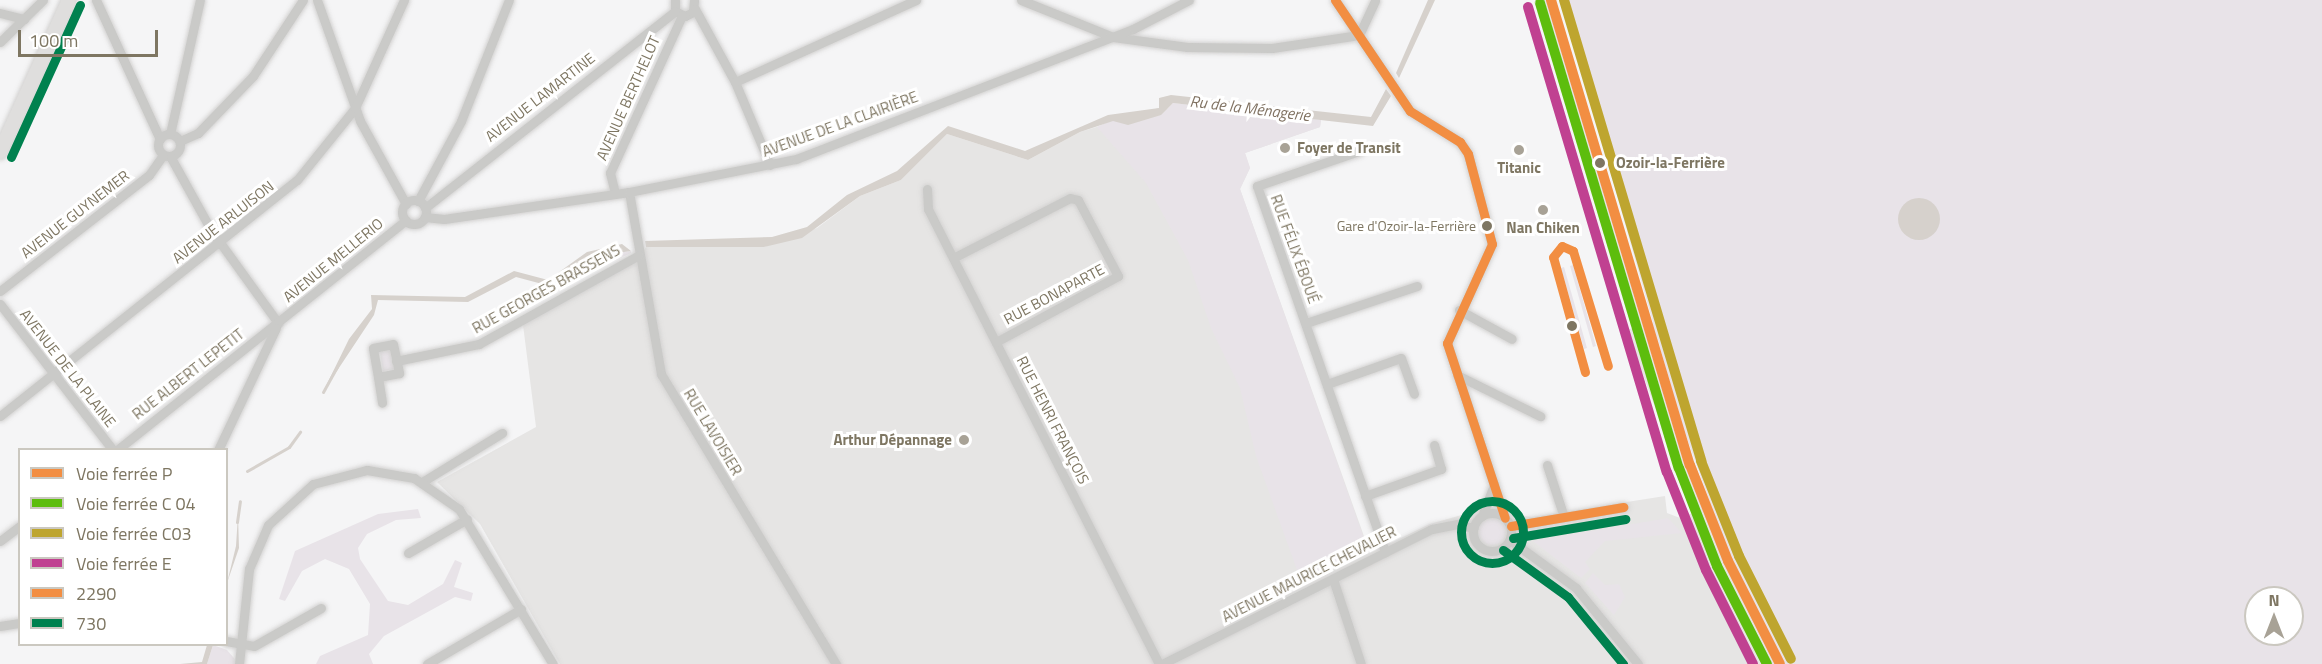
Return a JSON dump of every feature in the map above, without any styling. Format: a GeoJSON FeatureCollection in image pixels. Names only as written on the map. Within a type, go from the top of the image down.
{"type":"FeatureCollection","features":[{"type":"Feature","properties":{"kind":"street"},"geometry":{"type":"LineString","coordinates":[[0,42],[43,0]]}},
{"type":"Feature","properties":{"kind":"street"},"geometry":{"type":"LineString","coordinates":[[0,152],[69,0]]}},
{"type":"Feature","properties":{"kind":"street"},"geometry":{"type":"LineString","coordinates":[[96,0],[166,155],[220,243],[278,323],[219,448]]}},
{"type":"Feature","properties":{"kind":"street"},"geometry":{"type":"LineString","coordinates":[[170,134],[200,0]]}},
{"type":"Feature","properties":{"kind":"street"},"geometry":{"type":"LineString","coordinates":[[170,134],[180,141],[198,133],[253,76],[303,0]]}},
{"type":"Feature","properties":{"kind":"street"},"geometry":{"type":"LineString","coordinates":[[317,0],[355,108],[406,204],[406,220],[416,224],[461,121],[509,0]]}},
{"type":"Feature","properties":{"kind":"street","name":"AVENUE ARLUISON"},"geometry":{"type":"LineString","coordinates":[[0,416],[297,180],[355,108],[404,0]]}},
{"type":"Feature","properties":{"kind":"street"},"geometry":{"type":"LineString","coordinates":[[675,0],[678,13]]}},
{"type":"Feature","properties":{"kind":"street"},"geometry":{"type":"LineString","coordinates":[[735,82],[916,0]]}},
{"type":"Feature","properties":{"kind":"street"},"geometry":{"type":"LineString","coordinates":[[1022,0],[1113,37],[1242,49],[1359,35]]}},
{"type":"Feature","properties":{"kind":"street","name":"AVENUE DE LA CLAIRIÈRE"},"geometry":{"type":"LineString","coordinates":[[423,209],[444,219],[629,192],[770,165],[1113,37],[1189,0]]}},
{"type":"Feature","properties":{"kind":"street"},"geometry":{"type":"LineString","coordinates":[[1335,0],[1410,111],[1467,151],[1492,244],[1459,310],[1447,343],[1508,522],[1510,540],[1576,588],[1638,664]]}},
{"type":"Feature","properties":{"kind":"street"},"geometry":{"type":"LineString","coordinates":[[1359,35],[1375,0]]}},
{"type":"Feature","properties":{"kind":"street"},"geometry":{"type":"LineString","coordinates":[[694,4],[735,82],[770,165]]}},
{"type":"Feature","properties":{"kind":"street","name":"AVENUE LAMARTINE"},"geometry":{"type":"LineString","coordinates":[[423,209],[678,13],[694,4]]}},
{"type":"Feature","properties":{"kind":"street"},"geometry":{"type":"LineString","coordinates":[[0,13],[24,19]]}},
{"type":"Feature","properties":{"kind":"street","name":"AVENUE BERTHELOT"},"geometry":{"type":"LineString","coordinates":[[615,193],[610,173],[678,13]]}},
{"type":"Feature","properties":{"kind":"street"},"geometry":{"type":"LineString","coordinates":[[160,139],[170,134]]}},
{"type":"Feature","properties":{"kind":"street","name":"AVENUE GUYNEMER"},"geometry":{"type":"LineString","coordinates":[[0,291],[149,174],[166,155],[179,151],[180,141]]}},
{"type":"Feature","properties":{"kind":"street","name":"RUE FÉLIX ÉBOUÉ"},"geometry":{"type":"LineString","coordinates":[[1359,151],[1257,186],[1385,552]]}},
{"type":"Feature","properties":{"kind":"street","name":"RUE HENRI FRANÇOIS"},"geometry":{"type":"LineString","coordinates":[[927,189],[928,209],[1161,664]]}},
{"type":"Feature","properties":{"kind":"street","name":"RUE LAVOISIER"},"geometry":{"type":"LineString","coordinates":[[629,192],[661,374],[836,664]]}},
{"type":"Feature","properties":{"kind":"street","name":"RUE BONAPARTE"},"geometry":{"type":"LineString","coordinates":[[953,258],[1070,198],[1078,200],[1118,276],[996,342]]}},
{"type":"Feature","properties":{"kind":"street"},"geometry":{"type":"LineString","coordinates":[[406,204],[423,209]]}},
{"type":"Feature","properties":{"kind":"street","name":"AVENUE MELLERIO"},"geometry":{"type":"LineString","coordinates":[[278,323],[406,220]]}},
{"type":"Feature","properties":{"kind":"street","name":"RUE GEORGES BRASSENS"},"geometry":{"type":"LineString","coordinates":[[396,361],[480,344],[639,255]]}},
{"type":"Feature","properties":{"kind":"street","name":"RUE FÉLIX ÉBOUÉ"},"geometry":{"type":"LineString","coordinates":[[1306,323],[1417,286]]}},
{"type":"Feature","properties":{"kind":"street","name":"AVENUE DE LA PLAINE"},"geometry":{"type":"LineString","coordinates":[[0,304],[113,448]]}},
{"type":"Feature","properties":{"kind":"street"},"geometry":{"type":"LineString","coordinates":[[1459,310],[1512,339]]}},
{"type":"Feature","properties":{"kind":"street","name":"RUE ALBERT LEPETIT"},"geometry":{"type":"LineString","coordinates":[[118,448],[278,323]]}},
{"type":"Feature","properties":{"kind":"street"},"geometry":{"type":"LineString","coordinates":[[378,376],[399,373],[393,344],[373,348],[382,403]]}},
{"type":"Feature","properties":{"kind":"street"},"geometry":{"type":"LineString","coordinates":[[248,346],[260,360]]}},
{"type":"Feature","properties":{"kind":"street"},"geometry":{"type":"LineString","coordinates":[[1327,384],[1412,355]]}},
{"type":"Feature","properties":{"kind":"street"},"geometry":{"type":"LineString","coordinates":[[1401,358],[1414,394]]}},
{"type":"Feature","properties":{"kind":"street"},"geometry":{"type":"LineString","coordinates":[[1457,375],[1540,416]]}},
{"type":"Feature","properties":{"kind":"street"},"geometry":{"type":"LineString","coordinates":[[422,482],[502,433]]}},
{"type":"Feature","properties":{"kind":"street"},"geometry":{"type":"LineString","coordinates":[[1365,496],[1441,469],[1434,445]]}},
{"type":"Feature","properties":{"kind":"street"},"geometry":{"type":"LineString","coordinates":[[1547,465],[1564,517]]}},
{"type":"Feature","properties":{"kind":"street"},"geometry":{"type":"LineString","coordinates":[[240,664],[252,557],[268,525],[288,502],[313,484],[349,472],[382,471],[422,482],[467,519],[553,664]]}},
{"type":"Feature","properties":{"kind":"street"},"geometry":{"type":"LineString","coordinates":[[1494,484],[1482,516],[1473,528],[1483,550],[1501,550],[1510,540]]}},
{"type":"Feature","properties":{"kind":"street"},"geometry":{"type":"LineString","coordinates":[[1482,516],[1508,522],[1564,517],[1623,507]]}},
{"type":"Feature","properties":{"kind":"street"},"geometry":{"type":"LineString","coordinates":[[408,553],[467,519]]}},
{"type":"Feature","properties":{"kind":"street","name":"AVENUE MAURICE CHEVALIER"},"geometry":{"type":"LineString","coordinates":[[1161,664],[1441,526],[1473,528]]}},
{"type":"Feature","properties":{"kind":"street"},"geometry":{"type":"LineString","coordinates":[[0,541],[18,528]]}},
{"type":"Feature","properties":{"kind":"street"},"geometry":{"type":"LineString","coordinates":[[1333,579],[1361,664]]}},
{"type":"Feature","properties":{"kind":"street"},"geometry":{"type":"LineString","coordinates":[[228,642],[241,646],[254,646],[321,608]]}},
{"type":"Feature","properties":{"kind":"street"},"geometry":{"type":"LineString","coordinates":[[427,664],[521,609]]}},
{"type":"Feature","properties":{"kind":"street"},"geometry":{"type":"LineString","coordinates":[[0,626],[18,623]]}},
{"type":"Feature","properties":{"kind":"shaded area"},"geometry":{"type":"Polygon","coordinates":[[[1544,0],[1552,0],[1648,323],[1656,322],[1660,357],[1703,488],[1729,555],[1784,664],[560,664],[480,524],[437,482],[536,427],[523,325],[633,263],[646,247],[764,247],[817,228],[860,196],[901,180],[947,134],[1028,160],[1080,132],[1159,108],[1321,120],[1320,127],[1245,153],[1250,168],[1240,189],[1370,553],[1430,524],[1479,510],[1532,517],[1665,496],[1667,513],[1680,518],[1693,513],[1627,330],[1639,326],[1544,0]]]}},
{"type":"Feature","properties":{"kind":"shaded area"},"geometry":{"type":"Polygon","coordinates":[[[1562,0],[2322,0],[2322,664],[1784,664],[1729,555],[1681,422],[1562,0]]]}},
{"type":"Feature","properties":{"kind":"shaded area"},"geometry":{"type":"Polygon","coordinates":[[[1173,103],[1321,120],[1320,127],[1245,153],[1250,168],[1240,189],[1367,547],[1301,581],[1256,456],[1240,388],[1211,328],[1188,260],[1146,183],[1097,127],[1112,120],[1128,125],[1161,115],[1173,103]]]}},
{"type":"Feature","properties":{"kind":"shaded area"},"geometry":{"type":"Polygon","coordinates":[[[631,251],[556,288],[554,282],[596,256],[631,251]]]}},
{"type":"Feature","properties":{"kind":"shaded area"},"geometry":{"type":"Polygon","coordinates":[[[1573,265],[1596,346],[1593,347],[1570,266],[1573,265]]]}},
{"type":"Feature","properties":{"kind":"shaded area"},"geometry":{"type":"Polygon","coordinates":[[[1564,267],[1587,348],[1584,349],[1561,268],[1564,267]]]}},
{"type":"Feature","properties":{"kind":"shaded area"},"geometry":{"type":"Polygon","coordinates":[[[390,349],[394,369],[383,371],[380,351],[390,349]]]}},
{"type":"Feature","properties":{"kind":"shaded area"},"geometry":{"type":"Polygon","coordinates":[[[418,509],[421,518],[396,520],[367,534],[358,548],[360,559],[388,601],[408,605],[443,584],[455,560],[462,563],[454,587],[473,593],[471,601],[455,597],[384,636],[369,654],[373,664],[316,664],[320,656],[368,635],[370,604],[349,569],[325,559],[302,571],[285,601],[279,599],[295,551],[378,514],[418,509]]]}},
{"type":"Feature","properties":{"kind":"shaded area"},"geometry":{"type":"Polygon","coordinates":[[[1668,518],[1682,533],[1605,541],[1585,562],[1590,569],[1581,578],[1533,541],[1668,518]]]}},
{"type":"Feature","properties":{"kind":"shaded area"},"geometry":{"type":"Polygon","coordinates":[[[1492,519],[1501,523],[1505,532],[1501,541],[1492,545],[1483,541],[1479,532],[1483,523],[1492,519]]]}},
{"type":"Feature","properties":{"kind":"shaded area"},"geometry":{"type":"Polygon","coordinates":[[[1593,573],[1605,585],[1619,584],[1625,597],[1614,615],[1585,583],[1593,573]]]}},
{"type":"Feature","properties":{"kind":"shaded area"},"geometry":{"type":"Polygon","coordinates":[[[213,646],[216,646],[227,650],[239,664],[207,664],[213,646]]]}},
{"type":"Feature","properties":{"kind":"water"},"geometry":{"type":"Polygon","coordinates":[[[1428,0],[1435,0],[1399,78],[1396,73],[1428,0]]]}},
{"type":"Feature","properties":{"kind":"water"},"geometry":{"type":"Polygon","coordinates":[[[1386,89],[1391,96],[1373,126],[1173,103],[1161,115],[1128,125],[1113,121],[1080,132],[1028,160],[947,134],[901,180],[860,196],[802,238],[764,247],[646,247],[645,241],[772,237],[807,227],[847,195],[897,171],[948,126],[1025,151],[1108,115],[1159,108],[1159,98],[1171,95],[1371,117],[1386,89]]]}},
{"type":"Feature","properties":{"kind":"water"},"geometry":{"type":"Polygon","coordinates":[[[1919,198],[1934,204],[1940,219],[1934,234],[1919,240],[1904,234],[1898,219],[1904,204],[1919,198]]]}},
{"type":"Feature","properties":{"kind":"water"},"geometry":{"type":"Polygon","coordinates":[[[622,244],[631,251],[596,256],[546,285],[516,277],[468,302],[378,300],[374,315],[323,392],[349,339],[372,309],[371,295],[465,297],[514,271],[548,280],[587,252],[622,244]]]}},
{"type":"Feature","properties":{"kind":"water"},"geometry":{"type":"Polygon","coordinates":[[[238,515],[239,548],[228,580],[228,579],[236,546],[238,515]]]}},
{"type":"Feature","properties":{"kind":"water"},"geometry":{"type":"Polygon","coordinates":[[[207,646],[213,646],[207,664],[180,664],[202,662],[207,646]]]}},
{"type":"Feature","properties":{"kind":"waterway","name":"Ru de la Ménagerie"},"geometry":{"type":"LineString","coordinates":[[323,392],[337,367]]}},
{"type":"Feature","properties":{"kind":"waterway","name":"Ru de la Ménagerie"},"geometry":{"type":"LineString","coordinates":[[247,471],[289,447],[300,432]]}},
{"type":"Feature","properties":{"kind":"waterway","name":"Ru de la Ménagerie"},"geometry":{"type":"LineString","coordinates":[[237,522],[240,501]]}},
{"type":"Feature","properties":{"kind":"rail line","name":"P"},"geometry":{"type":"LineString","coordinates":[[1551,0],[1690,465],[1728,561],[1780,664]]}},
{"type":"Feature","properties":{"kind":"rail line","name":"C03"},"geometry":{"type":"LineString","coordinates":[[1564,0],[1701,461],[1739,556],[1791,659]]}},
{"type":"Feature","properties":{"kind":"rail line","name":"E"},"geometry":{"type":"LineString","coordinates":[[1528,7],[1667,472],[1706,570],[1753,664]]}},
{"type":"Feature","properties":{"kind":"transit line","name":"2290"},"geometry":{"type":"LineString","coordinates":[[1335,0],[1410,111],[1460,142],[1468,154],[1492,244],[1447,343],[1505,518]]}},
{"type":"Feature","properties":{"kind":"transit line"},"geometry":{"type":"LineString","coordinates":[[1540,3],[1679,468],[1717,566],[1767,664]]}},
{"type":"Feature","properties":{"kind":"transit line","name":"730"},"geometry":{"type":"LineString","coordinates":[[11,157],[80,5]]}},
{"type":"Feature","properties":{"kind":"transit line","name":"2290"},"geometry":{"type":"LineString","coordinates":[[1585,372],[1553,257],[1562,246],[1573,251],[1608,366]]}},
{"type":"Feature","properties":{"kind":"transit line","name":"730"},"geometry":{"type":"LineString","coordinates":[[1486,501],[1498,501],[1514,510],[1521,520],[1523,532],[1521,544],[1514,554],[1498,563],[1486,563],[1475,558],[1466,549],[1461,538],[1461,526],[1466,515],[1475,506],[1486,501]]}},
{"type":"Feature","properties":{"kind":"transit line","name":"2290"},"geometry":{"type":"LineString","coordinates":[[1511,526],[1623,507]]}},
{"type":"Feature","properties":{"kind":"transit line","name":"730"},"geometry":{"type":"LineString","coordinates":[[1513,538],[1625,519]]}},
{"type":"Feature","properties":{"kind":"transit line","name":"730"},"geometry":{"type":"LineString","coordinates":[[1503,550],[1568,597],[1623,664]]}},
{"type":"Feature","properties":{"kind":"place","name":"Foyer de Transit"},"geometry":{"type":"Point","coordinates":[1285,148]}},
{"type":"Feature","properties":{"kind":"place","name":"Titanic"},"geometry":{"type":"Point","coordinates":[1519,150]}},
{"type":"Feature","properties":{"kind":"place","name":"Ozoir-la-Ferrière"},"geometry":{"type":"Point","coordinates":[1600,163]}},
{"type":"Feature","properties":{"kind":"place","name":"Nan Chiken"},"geometry":{"type":"Point","coordinates":[1543,210]}},
{"type":"Feature","properties":{"kind":"place","name":"Gare d'Ozoir-la-Ferrière"},"geometry":{"type":"Point","coordinates":[1487,226]}},
{"type":"Feature","properties":{"kind":"place","name":"Arthur Dépannage"},"geometry":{"type":"Point","coordinates":[964,440]}}]}
